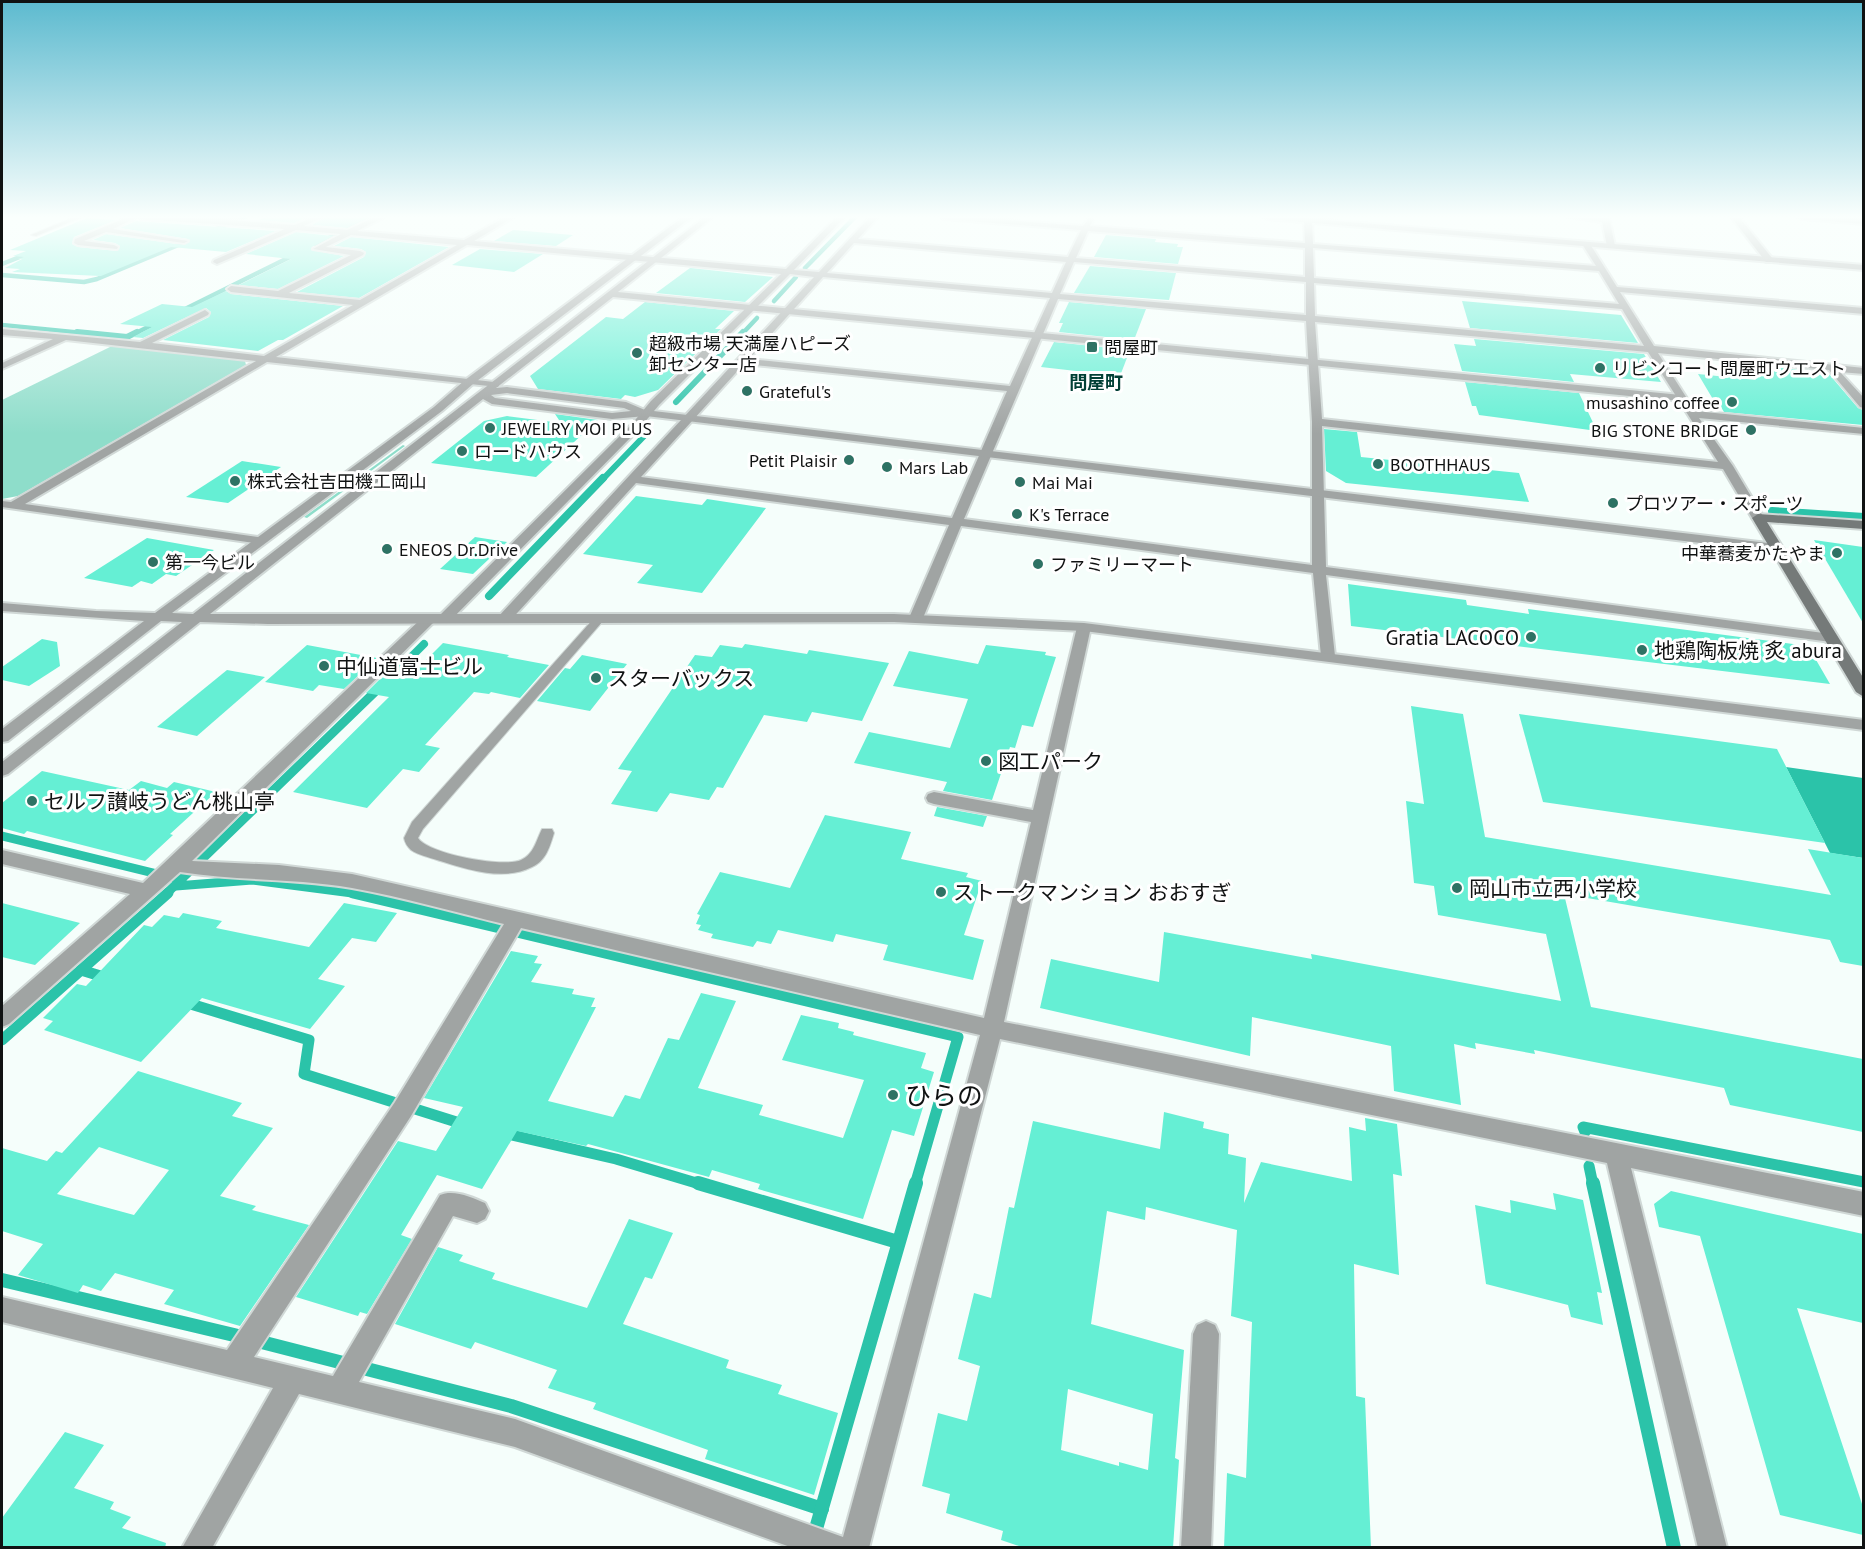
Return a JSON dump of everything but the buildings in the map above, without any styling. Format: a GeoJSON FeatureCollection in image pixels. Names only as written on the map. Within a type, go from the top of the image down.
{"type":"FeatureCollection","features":[{"type":"Feature","properties":{"kind":"main road"},"geometry":{"type":"LineString","coordinates":[[1758,518],[1863,525]]}},
{"type":"Feature","properties":{"kind":"main road"},"geometry":{"type":"LineString","coordinates":[[1758,518],[1863,692]]}},
{"type":"Feature","properties":{"kind":"street"},"geometry":{"type":"LineString","coordinates":[[234,289],[362,303]]}},
{"type":"Feature","properties":{"kind":"street"},"geometry":{"type":"LineString","coordinates":[[279,294],[288,289]]}},
{"type":"Feature","properties":{"kind":"street"},"geometry":{"type":"LineString","coordinates":[[8,504],[385,289]]}},
{"type":"Feature","properties":{"kind":"street"},"geometry":{"type":"LineString","coordinates":[[2,737],[258,541],[438,409],[593,289]]}},
{"type":"Feature","properties":{"kind":"street"},"geometry":{"type":"LineString","coordinates":[[2,770],[617,289]]}},
{"type":"Feature","properties":{"kind":"street"},"geometry":{"type":"LineString","coordinates":[[2,1018],[174,875],[771,289]]}},
{"type":"Feature","properties":{"kind":"street"},"geometry":{"type":"LineString","coordinates":[[503,620],[808,289]]}},
{"type":"Feature","properties":{"kind":"street"},"geometry":{"type":"LineString","coordinates":[[992,289],[1651,349],[1863,371]]}},
{"type":"Feature","properties":{"kind":"street"},"geometry":{"type":"LineString","coordinates":[[916,618],[1058,289]]}},
{"type":"Feature","properties":{"kind":"street"},"geometry":{"type":"LineString","coordinates":[[1310,289],[1317,422],[1319,569],[1328,656]]}},
{"type":"Feature","properties":{"kind":"street"},"geometry":{"type":"LineString","coordinates":[[1425,289],[1625,307]]}},
{"type":"Feature","properties":{"kind":"street"},"geometry":{"type":"LineString","coordinates":[[1614,289],[1758,518]]}},
{"type":"Feature","properties":{"kind":"street"},"geometry":{"type":"LineString","coordinates":[[1617,289],[1863,311]]}},
{"type":"Feature","properties":{"kind":"street"},"geometry":{"type":"LineString","coordinates":[[611,294],[1681,398]]}},
{"type":"Feature","properties":{"kind":"street"},"geometry":{"type":"LineString","coordinates":[[142,345],[205,313]]}},
{"type":"Feature","properties":{"kind":"street"},"geometry":{"type":"LineString","coordinates":[[2,332],[265,358],[494,385]]}},
{"type":"Feature","properties":{"kind":"street"},"geometry":{"type":"LineString","coordinates":[[2,366],[63,337]]}},
{"type":"Feature","properties":{"kind":"street"},"geometry":{"type":"LineString","coordinates":[[742,361],[1014,389]]}},
{"type":"Feature","properties":{"kind":"street"},"geometry":{"type":"LineString","coordinates":[[1832,368],[1863,405]]}},
{"type":"Feature","properties":{"kind":"street"},"geometry":{"type":"LineString","coordinates":[[459,391],[482,394],[492,401],[612,416],[646,413],[1776,548]]}},
{"type":"Feature","properties":{"kind":"street"},"geometry":{"type":"LineString","coordinates":[[1691,414],[1863,431]]}},
{"type":"Feature","properties":{"kind":"street"},"geometry":{"type":"LineString","coordinates":[[1317,422],[1727,466]]}},
{"type":"Feature","properties":{"kind":"street"},"geometry":{"type":"LineString","coordinates":[[632,479],[1831,638]]}},
{"type":"Feature","properties":{"kind":"street"},"geometry":{"type":"LineString","coordinates":[[8,504],[258,541]]}},
{"type":"Feature","properties":{"kind":"street"},"geometry":{"type":"LineString","coordinates":[[2,607],[96,615],[195,618],[436,620],[916,618],[1084,627],[1863,725]]}},
{"type":"Feature","properties":{"kind":"street"},"geometry":{"type":"LineString","coordinates":[[854,1548],[992,1028],[1084,627]]}},
{"type":"Feature","properties":{"kind":"street"},"geometry":{"type":"LineString","coordinates":[[934,798],[1041,818]]}},
{"type":"Feature","properties":{"kind":"street"},"geometry":{"type":"LineString","coordinates":[[2,857],[174,875],[279,872],[352,881],[511,927],[992,1028],[1863,1203]]}},
{"type":"Feature","properties":{"kind":"street"},"geometry":{"type":"LineString","coordinates":[[245,1348],[406,1104],[511,927]]}},
{"type":"Feature","properties":{"kind":"street"},"geometry":{"type":"LineString","coordinates":[[1616,1154],[1713,1548]]}},
{"type":"Feature","properties":{"kind":"street"},"geometry":{"type":"LineString","coordinates":[[344,1384],[448,1203],[477,1211]]}},
{"type":"Feature","properties":{"kind":"street"},"geometry":{"type":"LineString","coordinates":[[2,1309],[245,1348],[293,1379],[344,1384],[515,1433],[819,1542]]}},
{"type":"Feature","properties":{"kind":"street"},"geometry":{"type":"LineString","coordinates":[[1196,1548],[1206,1334]]}},
{"type":"Feature","properties":{"kind":"street"},"geometry":{"type":"LineString","coordinates":[[196,1548],[293,1379]]}},
{"type":"Feature","properties":{"kind":"lane"},"geometry":{"type":"LineString","coordinates":[[547,833],[546,843],[534,859],[525,866],[507,870],[420,849],[412,844],[411,838],[417,826],[599,619]]}},
{"type":"Feature","properties":{"kind":"shaded area"},"geometry":{"type":"Polygon","coordinates":[[[112,346],[245,361],[246,365],[18,496],[2,499],[2,400],[112,346]]]}},
{"type":"Feature","properties":{"kind":"shaded area"},"geometry":{"type":"Polygon","coordinates":[[[403,445],[405,446],[307,518],[304,517],[403,445]]]}},
{"type":"Feature","properties":{"kind":"shaded area"},"geometry":{"type":"Polygon","coordinates":[[[1786,767],[1863,778],[1863,858],[1830,853],[1786,767]]]}},
{"type":"Feature","properties":{"kind":"waterway"},"geometry":{"type":"LineString","coordinates":[[179,312],[225,289]]}},
{"type":"Feature","properties":{"kind":"waterway"},"geometry":{"type":"LineString","coordinates":[[774,301],[785,289]]}},
{"type":"Feature","properties":{"kind":"waterway"},"geometry":{"type":"LineString","coordinates":[[742,334],[757,318]]}},
{"type":"Feature","properties":{"kind":"waterway"},"geometry":{"type":"LineString","coordinates":[[134,334],[158,322]]}},
{"type":"Feature","properties":{"kind":"waterway"},"geometry":{"type":"LineString","coordinates":[[2,325],[93,334]]}},
{"type":"Feature","properties":{"kind":"waterway"},"geometry":{"type":"LineString","coordinates":[[77,332],[127,337],[137,332]]}},
{"type":"Feature","properties":{"kind":"waterway"},"geometry":{"type":"LineString","coordinates":[[676,402],[743,332]]}},
{"type":"Feature","properties":{"kind":"waterway"},"geometry":{"type":"LineString","coordinates":[[602,480],[649,431]]}},
{"type":"Feature","properties":{"kind":"waterway"},"geometry":{"type":"LineString","coordinates":[[489,596],[603,478]]}},
{"type":"Feature","properties":{"kind":"waterway"},"geometry":{"type":"LineString","coordinates":[[1772,511],[1864,517]]}},
{"type":"Feature","properties":{"kind":"waterway"},"geometry":{"type":"LineString","coordinates":[[398,670],[424,644]]}},
{"type":"Feature","properties":{"kind":"waterway"},"geometry":{"type":"LineString","coordinates":[[181,880],[381,686]]}},
{"type":"Feature","properties":{"kind":"waterway"},"geometry":{"type":"LineString","coordinates":[[2,836],[181,880]]}},
{"type":"Feature","properties":{"kind":"waterway"},"geometry":{"type":"LineString","coordinates":[[166,894],[181,880]]}},
{"type":"Feature","properties":{"kind":"waterway"},"geometry":{"type":"LineString","coordinates":[[176,886],[252,880],[354,893]]}},
{"type":"Feature","properties":{"kind":"waterway"},"geometry":{"type":"LineString","coordinates":[[81,970],[168,893]]}},
{"type":"Feature","properties":{"kind":"waterway"},"geometry":{"type":"LineString","coordinates":[[354,893],[360,894]]}},
{"type":"Feature","properties":{"kind":"waterway"},"geometry":{"type":"LineString","coordinates":[[354,893],[958,1037],[915,1185]]}},
{"type":"Feature","properties":{"kind":"waterway"},"geometry":{"type":"LineString","coordinates":[[2,1040],[81,970]]}},
{"type":"Feature","properties":{"kind":"waterway"},"geometry":{"type":"LineString","coordinates":[[81,970],[107,978]]}},
{"type":"Feature","properties":{"kind":"waterway"},"geometry":{"type":"LineString","coordinates":[[184,1002],[309,1040],[304,1074],[466,1125]]}},
{"type":"Feature","properties":{"kind":"waterway"},"geometry":{"type":"LineString","coordinates":[[1585,1132],[1583,1127],[1864,1182]]}},
{"type":"Feature","properties":{"kind":"waterway"},"geometry":{"type":"LineString","coordinates":[[503,1133],[616,1159],[703,1185]]}},
{"type":"Feature","properties":{"kind":"waterway"},"geometry":{"type":"LineString","coordinates":[[1589,1166],[1593,1185]]}},
{"type":"Feature","properties":{"kind":"waterway"},"geometry":{"type":"LineString","coordinates":[[698,1183],[898,1242]]}},
{"type":"Feature","properties":{"kind":"waterway"},"geometry":{"type":"LineString","coordinates":[[822,1509],[916,1183]]}},
{"type":"Feature","properties":{"kind":"waterway"},"geometry":{"type":"LineString","coordinates":[[1593,1183],[1674,1548]]}},
{"type":"Feature","properties":{"kind":"waterway"},"geometry":{"type":"LineString","coordinates":[[2,1280],[234,1335],[511,1406],[822,1509]]}},
{"type":"Feature","properties":{"kind":"waterway"},"geometry":{"type":"LineString","coordinates":[[813,1539],[822,1509]]}},
{"type":"Feature","properties":{"kind":"place","name":"問屋町"},"geometry":{"type":"Point","coordinates":[1092,347]}},
{"type":"Feature","properties":{"kind":"place","name":"超級市場 天満屋ハピーズ 卸センター店"},"geometry":{"type":"Point","coordinates":[637,353]}},
{"type":"Feature","properties":{"kind":"place","name":"リビンコート問屋町ウエスト"},"geometry":{"type":"Point","coordinates":[1600,368]}},
{"type":"Feature","properties":{"kind":"place","name":"Grateful's"},"geometry":{"type":"Point","coordinates":[747,391]}},
{"type":"Feature","properties":{"kind":"place","name":"musashino coffee"},"geometry":{"type":"Point","coordinates":[1732,402]}},
{"type":"Feature","properties":{"kind":"place","name":"JEWELRY MOI PLUS"},"geometry":{"type":"Point","coordinates":[490,428]}},
{"type":"Feature","properties":{"kind":"place","name":"BIG STONE BRIDGE"},"geometry":{"type":"Point","coordinates":[1751,430]}},
{"type":"Feature","properties":{"kind":"place","name":"ロードハウス"},"geometry":{"type":"Point","coordinates":[462,451]}},
{"type":"Feature","properties":{"kind":"place","name":"Petit Plaisir"},"geometry":{"type":"Point","coordinates":[849,460]}},
{"type":"Feature","properties":{"kind":"place","name":"BOOTHHAUS"},"geometry":{"type":"Point","coordinates":[1378,464]}},
{"type":"Feature","properties":{"kind":"place","name":"Mars Lab"},"geometry":{"type":"Point","coordinates":[887,467]}},
{"type":"Feature","properties":{"kind":"place","name":"株式会社吉田機工岡山"},"geometry":{"type":"Point","coordinates":[235,481]}},
{"type":"Feature","properties":{"kind":"place","name":"Mai Mai"},"geometry":{"type":"Point","coordinates":[1020,482]}},
{"type":"Feature","properties":{"kind":"place","name":"プロツアー・スポーツ"},"geometry":{"type":"Point","coordinates":[1613,503]}},
{"type":"Feature","properties":{"kind":"place","name":"K's Terrace"},"geometry":{"type":"Point","coordinates":[1017,514]}},
{"type":"Feature","properties":{"kind":"place","name":"ENEOS Dr.Drive"},"geometry":{"type":"Point","coordinates":[387,549]}},
{"type":"Feature","properties":{"kind":"place","name":"中華蕎麦かたやま"},"geometry":{"type":"Point","coordinates":[1837,553]}},
{"type":"Feature","properties":{"kind":"place","name":"第一今ビル"},"geometry":{"type":"Point","coordinates":[153,562]}},
{"type":"Feature","properties":{"kind":"place","name":"ファミリーマート"},"geometry":{"type":"Point","coordinates":[1038,564]}},
{"type":"Feature","properties":{"kind":"place","name":"Gratia LACOCO"},"geometry":{"type":"Point","coordinates":[1531,637]}},
{"type":"Feature","properties":{"kind":"place","name":"地鶏陶板焼 炙 abura"},"geometry":{"type":"Point","coordinates":[1642,650]}},
{"type":"Feature","properties":{"kind":"place","name":"中仙道富士ビル"},"geometry":{"type":"Point","coordinates":[324,666]}},
{"type":"Feature","properties":{"kind":"place","name":"スターバックス"},"geometry":{"type":"Point","coordinates":[596,678]}},
{"type":"Feature","properties":{"kind":"place","name":"図工パーク"},"geometry":{"type":"Point","coordinates":[986,761]}},
{"type":"Feature","properties":{"kind":"place","name":"セルフ讃岐うどん桃山亭"},"geometry":{"type":"Point","coordinates":[32,801]}},
{"type":"Feature","properties":{"kind":"place","name":"岡山市立西小学校"},"geometry":{"type":"Point","coordinates":[1457,888]}},
{"type":"Feature","properties":{"kind":"place","name":"ストークマンション おおすぎ"},"geometry":{"type":"Point","coordinates":[941,892]}},
{"type":"Feature","properties":{"kind":"place","name":"ひらの"},"geometry":{"type":"Point","coordinates":[893,1095]}},
{"type":"Feature","properties":{"kind":"district","name":"問屋町"},"geometry":{"type":"Point","coordinates":[1096,382]}}]}
